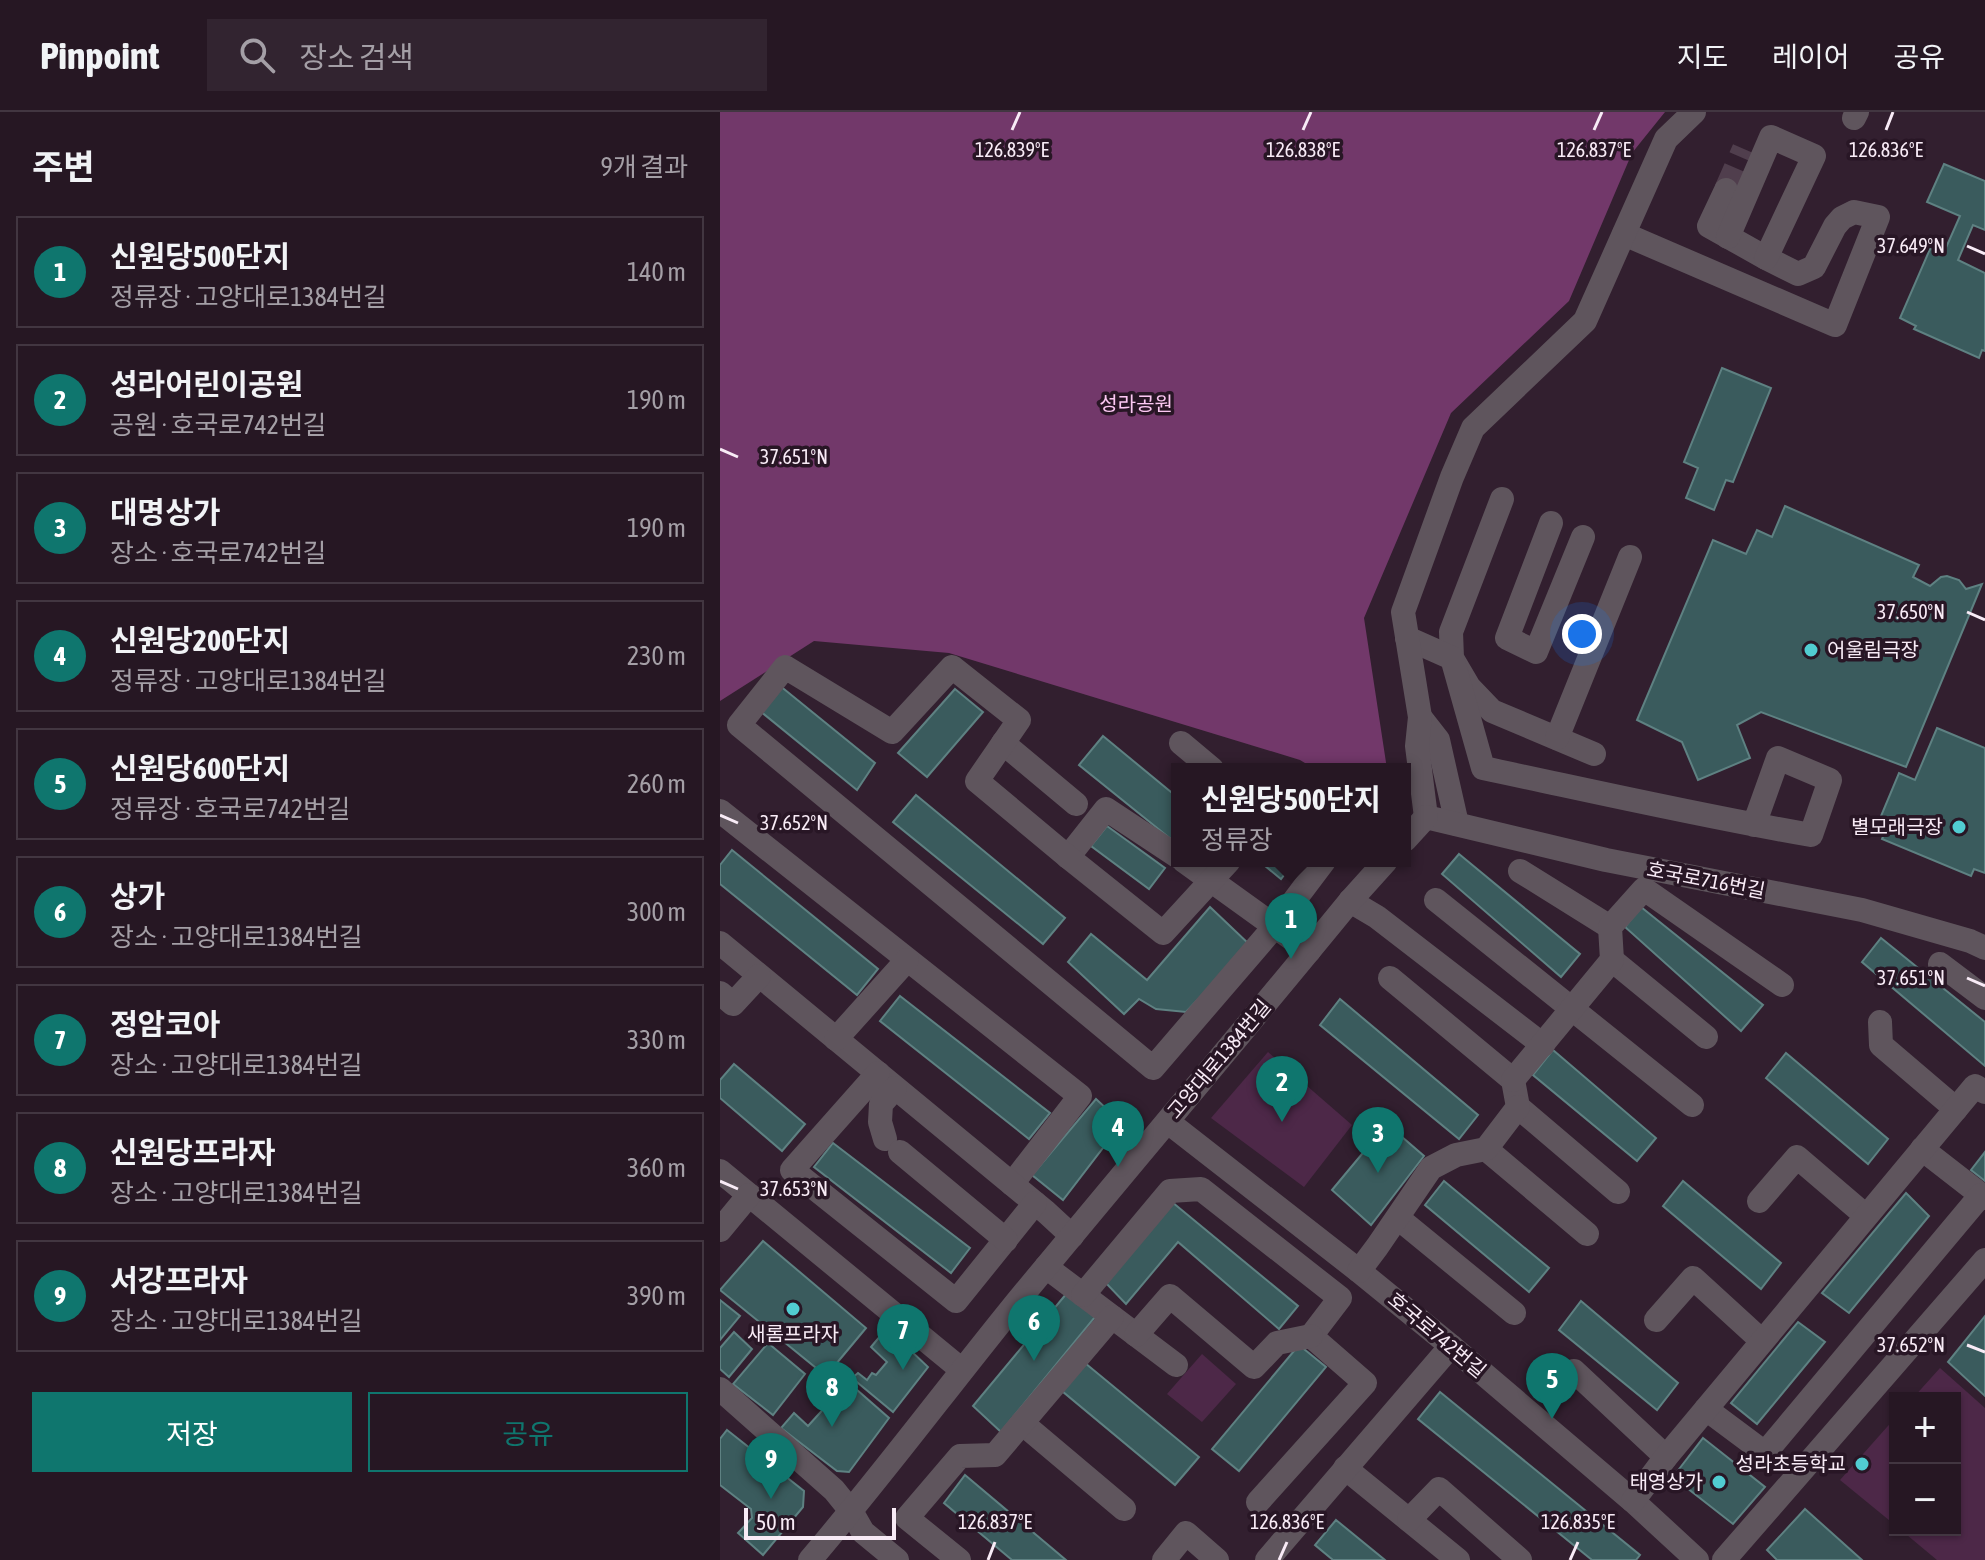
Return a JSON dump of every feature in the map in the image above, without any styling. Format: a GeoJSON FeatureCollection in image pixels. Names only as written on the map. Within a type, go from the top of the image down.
{"type":"FeatureCollection","features":[{"type":"Feature","properties":{"kind":"street"},"geometry":{"type":"LineString","coordinates":[[1411,833],[1426,817],[1417,746],[1420,717],[1403,612],[1452,477],[1473,428],[1585,321],[1666,139],[1694,112]]}},
{"type":"Feature","properties":{"kind":"street"},"geometry":{"type":"LineString","coordinates":[[1728,237],[1771,137],[1814,156],[1766,258]]}},
{"type":"Feature","properties":{"kind":"street"},"geometry":{"type":"LineString","coordinates":[[1624,234],[1835,325],[1878,217],[1854,212],[1842,218],[1814,267],[1798,274],[1709,226],[1726,190]]}},
{"type":"Feature","properties":{"kind":"street"},"geometry":{"type":"LineString","coordinates":[[1502,499],[1451,632],[1452,658],[1483,768],[1754,825]]}},
{"type":"Feature","properties":{"kind":"street"},"geometry":{"type":"LineString","coordinates":[[1551,523],[1507,638],[1536,652],[1583,537]]}},
{"type":"Feature","properties":{"kind":"street"},"geometry":{"type":"LineString","coordinates":[[1557,738],[1630,557]]}},
{"type":"Feature","properties":{"kind":"street"},"geometry":{"type":"LineString","coordinates":[[1407,638],[1452,658],[1469,687],[1492,711],[1594,754]]}},
{"type":"Feature","properties":{"kind":"street"},"geometry":{"type":"LineString","coordinates":[[1224,867],[1163,933],[977,781],[1019,720],[952,667],[892,732],[785,667],[739,725],[1153,1068],[1275,926],[1319,867]]}},
{"type":"Feature","properties":{"kind":"street"},"geometry":{"type":"LineString","coordinates":[[1420,717],[1438,740],[1457,824]]}},
{"type":"Feature","properties":{"kind":"street"},"geometry":{"type":"LineString","coordinates":[[1003,743],[1076,804]]}},
{"type":"Feature","properties":{"kind":"street"},"geometry":{"type":"LineString","coordinates":[[1181,743],[1205,763]]}},
{"type":"Feature","properties":{"kind":"street"},"geometry":{"type":"LineString","coordinates":[[1068,857],[1106,809],[1171,852]]}},
{"type":"Feature","properties":{"kind":"street"},"geometry":{"type":"LineString","coordinates":[[720,811],[1080,1096],[1012,1184]]}},
{"type":"Feature","properties":{"kind":"street","name":"호국로716번길"},"geometry":{"type":"LineString","coordinates":[[1426,817],[1606,860],[1862,910],[1985,948]]}},
{"type":"Feature","properties":{"kind":"street"},"geometry":{"type":"LineString","coordinates":[[1193,867],[1309,951]]}},
{"type":"Feature","properties":{"kind":"street","name":"고양대로1384번길"},"geometry":{"type":"LineString","coordinates":[[810,1560],[1046,1267],[1381,867]]}},
{"type":"Feature","properties":{"kind":"street"},"geometry":{"type":"LineString","coordinates":[[1520,871],[1610,927]]}},
{"type":"Feature","properties":{"kind":"street"},"geometry":{"type":"LineString","coordinates":[[1513,1080],[1612,960],[1610,927],[1644,889],[1782,985]]}},
{"type":"Feature","properties":{"kind":"street"},"geometry":{"type":"LineString","coordinates":[[1436,900],[1692,1105]]}},
{"type":"Feature","properties":{"kind":"street"},"geometry":{"type":"LineString","coordinates":[[1350,901],[1377,917],[1543,1045]]}},
{"type":"Feature","properties":{"kind":"street"},"geometry":{"type":"LineString","coordinates":[[720,943],[1072,1236]]}},
{"type":"Feature","properties":{"kind":"street"},"geometry":{"type":"LineString","coordinates":[[836,1039],[907,960]]}},
{"type":"Feature","properties":{"kind":"street"},"geometry":{"type":"LineString","coordinates":[[1612,960],[1706,1037]]}},
{"type":"Feature","properties":{"kind":"street"},"geometry":{"type":"LineString","coordinates":[[1940,964],[1985,998]]}},
{"type":"Feature","properties":{"kind":"street"},"geometry":{"type":"LineString","coordinates":[[720,993],[733,1004],[759,976]]}},
{"type":"Feature","properties":{"kind":"street"},"geometry":{"type":"LineString","coordinates":[[1390,978],[1513,1080],[1518,1107],[1618,1192]]}},
{"type":"Feature","properties":{"kind":"street"},"geometry":{"type":"LineString","coordinates":[[1880,1022],[1881,1045],[1956,1109]]}},
{"type":"Feature","properties":{"kind":"street"},"geometry":{"type":"LineString","coordinates":[[886,1081],[880,1122],[892,1145],[1006,1240]]}},
{"type":"Feature","properties":{"kind":"street"},"geometry":{"type":"LineString","coordinates":[[886,1081],[792,1170],[956,1301],[1035,1203]]}},
{"type":"Feature","properties":{"kind":"street"},"geometry":{"type":"LineString","coordinates":[[1633,1501],[1666,1457],[1975,1086],[1985,1092]]}},
{"type":"Feature","properties":{"kind":"street"},"geometry":{"type":"LineString","coordinates":[[1359,1271],[1431,1168],[1456,1155],[1486,1149],[1518,1107]]}},
{"type":"Feature","properties":{"kind":"street","name":"호국로742번길"},"geometry":{"type":"LineString","coordinates":[[1168,1122],[1359,1271],[1633,1501],[1671,1552],[1697,1560]]}},
{"type":"Feature","properties":{"kind":"street"},"geometry":{"type":"LineString","coordinates":[[1486,1149],[1587,1234]]}},
{"type":"Feature","properties":{"kind":"street"},"geometry":{"type":"LineString","coordinates":[[1706,1409],[1765,1453],[1983,1196],[1922,1149]]}},
{"type":"Feature","properties":{"kind":"street"},"geometry":{"type":"LineString","coordinates":[[1759,1201],[1797,1157],[1866,1216]]}},
{"type":"Feature","properties":{"kind":"street"},"geometry":{"type":"LineString","coordinates":[[720,1171],[962,1370]]}},
{"type":"Feature","properties":{"kind":"street"},"geometry":{"type":"LineString","coordinates":[[1083,1295],[1170,1191],[1201,1189],[1340,1298],[1311,1336],[1277,1343],[1254,1367],[1170,1296],[1136,1335]]}},
{"type":"Feature","properties":{"kind":"street"},"geometry":{"type":"LineString","coordinates":[[720,1230],[749,1195]]}},
{"type":"Feature","properties":{"kind":"street"},"geometry":{"type":"LineString","coordinates":[[1398,1218],[1514,1313]]}},
{"type":"Feature","properties":{"kind":"street"},"geometry":{"type":"LineString","coordinates":[[1724,1560],[1985,1260]]}},
{"type":"Feature","properties":{"kind":"street"},"geometry":{"type":"LineString","coordinates":[[1046,1267],[1176,1365]]}},
{"type":"Feature","properties":{"kind":"street"},"geometry":{"type":"LineString","coordinates":[[1656,1320],[1693,1278],[1762,1341]]}},
{"type":"Feature","properties":{"kind":"street"},"geometry":{"type":"LineString","coordinates":[[959,1560],[907,1518],[960,1456],[995,1455],[1112,1317]]}},
{"type":"Feature","properties":{"kind":"street"},"geometry":{"type":"LineString","coordinates":[[1258,1502],[1365,1383],[1311,1336]]}},
{"type":"Feature","properties":{"kind":"street"},"geometry":{"type":"LineString","coordinates":[[1267,1560],[1451,1346]]}},
{"type":"Feature","properties":{"kind":"street"},"geometry":{"type":"LineString","coordinates":[[1574,1371],[1666,1457]]}},
{"type":"Feature","properties":{"kind":"street"},"geometry":{"type":"LineString","coordinates":[[720,1389],[834,1490],[863,1532],[897,1560]]}},
{"type":"Feature","properties":{"kind":"street"},"geometry":{"type":"LineString","coordinates":[[1022,1423],[1124,1509]]}},
{"type":"Feature","properties":{"kind":"street"},"geometry":{"type":"LineString","coordinates":[[1345,1468],[1458,1560]]}},
{"type":"Feature","properties":{"kind":"street"},"geometry":{"type":"LineString","coordinates":[[1409,1520],[1439,1489],[1520,1560]]}},
{"type":"Feature","properties":{"kind":"street"},"geometry":{"type":"LineString","coordinates":[[1164,1560],[1186,1533],[1217,1560]]}},
{"type":"Feature","properties":{"kind":"shaded area"},"geometry":{"type":"Polygon","coordinates":[[[1268,1052],[1352,1125],[1304,1187],[1211,1118],[1268,1052]]]}},
{"type":"Feature","properties":{"kind":"shaded area"},"geometry":{"type":"Polygon","coordinates":[[[1202,1354],[1236,1384],[1202,1422],[1167,1394],[1202,1354]]]}},
{"type":"Feature","properties":{"kind":"shaded area"},"geometry":{"type":"Polygon","coordinates":[[[1940,1368],[1985,1408],[1985,1560],[1937,1560],[1908,1536],[1961,1536],[1961,1392],[1918,1392],[1940,1368]]]}},
{"type":"Feature","properties":{"kind":"shaded area"},"geometry":{"type":"Polygon","coordinates":[[[1889,1425],[1889,1520],[1840,1480],[1889,1425]]]}},
{"type":"Feature","properties":{"kind":"green space","name":"성라공원"},"geometry":{"type":"Polygon","coordinates":[[[720,112],[1665,112],[1632,153],[1569,301],[1451,413],[1364,618],[1386,763],[1305,763],[949,653],[814,641],[720,701],[720,112]]]}},
{"type":"Feature","properties":{"kind":"building"},"geometry":{"type":"Polygon","coordinates":[[[1944,164],[1985,181],[1985,230],[1973,225],[1958,260],[1985,273],[1985,351],[1982,350],[1979,358],[1914,329],[1916,326],[1900,318],[1930,249],[1945,250],[1960,216],[1927,202],[1944,164]]]}},
{"type":"Feature","properties":{"kind":"building"},"geometry":{"type":"Polygon","coordinates":[[[1722,368],[1771,388],[1733,482],[1726,480],[1714,510],[1686,498],[1698,468],[1684,462],[1722,368]]]}},
{"type":"Feature","properties":{"kind":"building","name":"어울림극장"},"geometry":{"type":"Polygon","coordinates":[[[1785,506],[1919,565],[1913,577],[1930,586],[1947,576],[1959,580],[1966,589],[1982,584],[1906,767],[1761,712],[1737,725],[1750,758],[1698,780],[1682,742],[1637,720],[1713,540],[1746,554],[1757,530],[1772,537],[1785,506]]]}},
{"type":"Feature","properties":{"kind":"building"},"geometry":{"type":"Polygon","coordinates":[[[779,685],[875,763],[857,790],[760,711],[779,685]]]}},
{"type":"Feature","properties":{"kind":"building"},"geometry":{"type":"Polygon","coordinates":[[[955,689],[983,712],[927,777],[898,753],[955,689]]]}},
{"type":"Feature","properties":{"kind":"building","name":"별모래극장"},"geometry":{"type":"Polygon","coordinates":[[[1937,728],[1985,748],[1985,873],[1974,869],[1971,876],[1882,839],[1885,832],[1876,828],[1899,773],[1915,780],[1937,728]]]}},
{"type":"Feature","properties":{"kind":"building"},"geometry":{"type":"Polygon","coordinates":[[[1103,736],[1171,792],[1171,839],[1079,765],[1103,736]]]}},
{"type":"Feature","properties":{"kind":"building"},"geometry":{"type":"Polygon","coordinates":[[[916,795],[1065,918],[1043,944],[893,822],[916,795]]]}},
{"type":"Feature","properties":{"kind":"building"},"geometry":{"type":"Polygon","coordinates":[[[1107,826],[1165,868],[1149,889],[1091,846],[1107,826]]]}},
{"type":"Feature","properties":{"kind":"building"},"geometry":{"type":"Polygon","coordinates":[[[732,850],[878,969],[857,995],[720,884],[720,865],[732,850]]]}},
{"type":"Feature","properties":{"kind":"building"},"geometry":{"type":"Polygon","coordinates":[[[1459,854],[1580,954],[1561,977],[1442,874],[1459,854]]]}},
{"type":"Feature","properties":{"kind":"building"},"geometry":{"type":"Polygon","coordinates":[[[1266,867],[1290,867],[1281,879],[1266,867]]]}},
{"type":"Feature","properties":{"kind":"building"},"geometry":{"type":"Polygon","coordinates":[[[1210,907],[1250,945],[1186,1012],[1156,1009],[1139,999],[1124,1014],[1068,962],[1091,934],[1147,980],[1210,907]]]}},
{"type":"Feature","properties":{"kind":"building"},"geometry":{"type":"Polygon","coordinates":[[[1641,907],[1763,1005],[1741,1031],[1625,927],[1641,907]]]}},
{"type":"Feature","properties":{"kind":"building"},"geometry":{"type":"Polygon","coordinates":[[[1881,938],[1985,1022],[1985,1066],[1862,962],[1881,938]]]}},
{"type":"Feature","properties":{"kind":"building"},"geometry":{"type":"Polygon","coordinates":[[[900,996],[1050,1113],[1029,1139],[880,1021],[900,996]]]}},
{"type":"Feature","properties":{"kind":"building"},"geometry":{"type":"Polygon","coordinates":[[[1340,999],[1478,1115],[1459,1139],[1320,1025],[1340,999]]]}},
{"type":"Feature","properties":{"kind":"building"},"geometry":{"type":"Polygon","coordinates":[[[1553,1050],[1656,1138],[1637,1161],[1533,1075],[1553,1050]]]}},
{"type":"Feature","properties":{"kind":"building"},"geometry":{"type":"Polygon","coordinates":[[[1786,1053],[1888,1139],[1868,1164],[1766,1078],[1786,1053]]]}},
{"type":"Feature","properties":{"kind":"building"},"geometry":{"type":"Polygon","coordinates":[[[734,1064],[805,1124],[782,1151],[720,1098],[720,1080],[734,1064]]]}},
{"type":"Feature","properties":{"kind":"building"},"geometry":{"type":"Polygon","coordinates":[[[1096,1099],[1122,1123],[1063,1200],[1032,1175],[1096,1099]]]}},
{"type":"Feature","properties":{"kind":"building"},"geometry":{"type":"Polygon","coordinates":[[[1387,1124],[1424,1156],[1371,1225],[1332,1190],[1387,1124]]]}},
{"type":"Feature","properties":{"kind":"building"},"geometry":{"type":"Polygon","coordinates":[[[833,1143],[970,1248],[951,1273],[814,1167],[833,1143]]]}},
{"type":"Feature","properties":{"kind":"building"},"geometry":{"type":"Polygon","coordinates":[[[1985,1152],[1985,1181],[1971,1170],[1985,1152]]]}},
{"type":"Feature","properties":{"kind":"building"},"geometry":{"type":"Polygon","coordinates":[[[1444,1181],[1549,1268],[1529,1292],[1425,1205],[1444,1181]]]}},
{"type":"Feature","properties":{"kind":"building"},"geometry":{"type":"Polygon","coordinates":[[[1683,1181],[1781,1263],[1761,1289],[1663,1206],[1683,1181]]]}},
{"type":"Feature","properties":{"kind":"building"},"geometry":{"type":"Polygon","coordinates":[[[1906,1193],[1929,1216],[1849,1313],[1822,1293],[1906,1193]]]}},
{"type":"Feature","properties":{"kind":"building"},"geometry":{"type":"Polygon","coordinates":[[[1172,1202],[1298,1306],[1279,1329],[1178,1242],[1126,1304],[1103,1280],[1172,1202]]]}},
{"type":"Feature","properties":{"kind":"building","name":"새롬프라자"},"geometry":{"type":"Polygon","coordinates":[[[763,1241],[866,1328],[826,1376],[720,1290],[763,1241]]]}},
{"type":"Feature","properties":{"kind":"building"},"geometry":{"type":"Polygon","coordinates":[[[1067,1293],[1095,1317],[1001,1432],[973,1406],[1067,1293]]]}},
{"type":"Feature","properties":{"kind":"building"},"geometry":{"type":"Polygon","coordinates":[[[720,1300],[740,1316],[720,1340],[720,1300]]]}},
{"type":"Feature","properties":{"kind":"building"},"geometry":{"type":"Polygon","coordinates":[[[1581,1301],[1678,1383],[1657,1410],[1559,1330],[1581,1301]]]}},
{"type":"Feature","properties":{"kind":"building"},"geometry":{"type":"Polygon","coordinates":[[[1985,1316],[1985,1396],[1948,1362],[1985,1316]]]}},
{"type":"Feature","properties":{"kind":"building"},"geometry":{"type":"Polygon","coordinates":[[[1798,1322],[1825,1342],[1757,1424],[1731,1403],[1798,1322]]]}},
{"type":"Feature","properties":{"kind":"building"},"geometry":{"type":"Polygon","coordinates":[[[887,1328],[928,1367],[893,1412],[852,1378],[858,1373],[867,1380],[887,1362],[871,1347],[887,1328]]]}},
{"type":"Feature","properties":{"kind":"building"},"geometry":{"type":"Polygon","coordinates":[[[734,1332],[752,1349],[729,1377],[720,1369],[720,1348],[734,1332]]]}},
{"type":"Feature","properties":{"kind":"building"},"geometry":{"type":"Polygon","coordinates":[[[768,1343],[805,1374],[773,1415],[733,1384],[768,1343]]]}},
{"type":"Feature","properties":{"kind":"building"},"geometry":{"type":"Polygon","coordinates":[[[1299,1345],[1326,1367],[1239,1471],[1212,1449],[1299,1345]]]}},
{"type":"Feature","properties":{"kind":"building"},"geometry":{"type":"Polygon","coordinates":[[[1085,1363],[1199,1457],[1175,1485],[1062,1391],[1085,1363]]]}},
{"type":"Feature","properties":{"kind":"building"},"geometry":{"type":"Polygon","coordinates":[[[848,1382],[889,1418],[849,1472],[837,1471],[781,1428],[794,1413],[808,1426],[848,1382]]]}},
{"type":"Feature","properties":{"kind":"building"},"geometry":{"type":"Polygon","coordinates":[[[1440,1392],[1640,1555],[1636,1560],[1592,1560],[1418,1419],[1440,1392]]]}},
{"type":"Feature","properties":{"kind":"building"},"geometry":{"type":"Polygon","coordinates":[[[727,1430],[804,1491],[803,1507],[763,1555],[738,1533],[752,1518],[751,1509],[720,1485],[720,1439],[727,1430]]]}},
{"type":"Feature","properties":{"kind":"building","name":"태영상가"},"geometry":{"type":"Polygon","coordinates":[[[1703,1438],[1765,1487],[1733,1524],[1673,1477],[1703,1438]]]}},
{"type":"Feature","properties":{"kind":"building"},"geometry":{"type":"Polygon","coordinates":[[[965,1475],[1066,1560],[1012,1560],[944,1503],[965,1475]]]}},
{"type":"Feature","properties":{"kind":"building"},"geometry":{"type":"Polygon","coordinates":[[[1805,1509],[1862,1560],[1777,1560],[1767,1550],[1805,1509]]]}},
{"type":"Feature","properties":{"kind":"building"},"geometry":{"type":"Polygon","coordinates":[[[1336,1520],[1385,1560],[1333,1560],[1315,1545],[1336,1520]]]}},
{"type":"Feature","properties":{"kind":"tunnel"},"geometry":{"type":"LineString","coordinates":[[1726,190],[1744,149]]}},
{"type":"Feature","properties":{"kind":"place","name":"어울림극장"},"geometry":{"type":"Point","coordinates":[1811,650]}},
{"type":"Feature","properties":{"kind":"place","name":"별모래극장"},"geometry":{"type":"Point","coordinates":[1959,827]}},
{"type":"Feature","properties":{"kind":"place","name":"신원당500단지"},"geometry":{"type":"Point","coordinates":[1291,959]}},
{"type":"Feature","properties":{"kind":"place","name":"성라어린이공원"},"geometry":{"type":"Point","coordinates":[1282,1122]}},
{"type":"Feature","properties":{"kind":"place","name":"신원당200단지"},"geometry":{"type":"Point","coordinates":[1118,1167]}},
{"type":"Feature","properties":{"kind":"place","name":"대명상가"},"geometry":{"type":"Point","coordinates":[1378,1173]}},
{"type":"Feature","properties":{"kind":"place","name":"새롬프라자"},"geometry":{"type":"Point","coordinates":[793,1309]}},
{"type":"Feature","properties":{"kind":"place","name":"상가"},"geometry":{"type":"Point","coordinates":[1034,1361]}},
{"type":"Feature","properties":{"kind":"place","name":"정암코아"},"geometry":{"type":"Point","coordinates":[903,1370]}},
{"type":"Feature","properties":{"kind":"place","name":"신원당600단지"},"geometry":{"type":"Point","coordinates":[1552,1419]}},
{"type":"Feature","properties":{"kind":"place","name":"신원당프라자"},"geometry":{"type":"Point","coordinates":[832,1427]}},
{"type":"Feature","properties":{"kind":"place","name":"성라초등학교"},"geometry":{"type":"Point","coordinates":[1862,1464]}},
{"type":"Feature","properties":{"kind":"place","name":"태영상가"},"geometry":{"type":"Point","coordinates":[1719,1482]}},
{"type":"Feature","properties":{"kind":"place","name":"서강프라자"},"geometry":{"type":"Point","coordinates":[771,1499]}}]}
